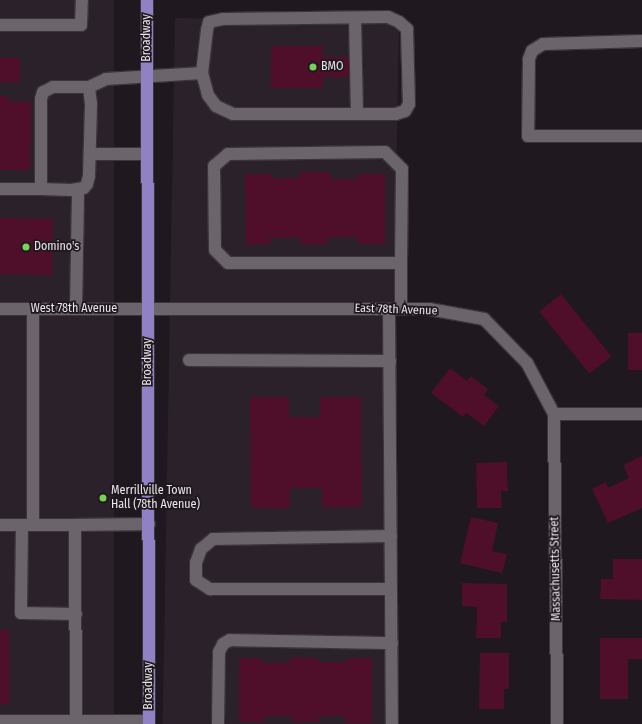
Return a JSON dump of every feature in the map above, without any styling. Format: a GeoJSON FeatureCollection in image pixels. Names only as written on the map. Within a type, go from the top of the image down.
{"type":"FeatureCollection","features":[{"type":"Feature","properties":{"kind":"main road","name":"Broadway"},"geometry":{"type":"LineString","coordinates":[[147,0],[149,722]]}},
{"type":"Feature","properties":{"kind":"street"},"geometry":{"type":"LineString","coordinates":[[0,24],[81,24],[82,0]]}},
{"type":"Feature","properties":{"kind":"street"},"geometry":{"type":"LineString","coordinates":[[388,17],[399,22],[407,29],[409,104],[404,111],[396,114],[233,114],[216,106],[208,95],[202,73],[209,22],[223,19],[355,18],[388,17]]}},
{"type":"Feature","properties":{"kind":"street"},"geometry":{"type":"LineString","coordinates":[[355,18],[357,114]]}},
{"type":"Feature","properties":{"kind":"street"},"geometry":{"type":"LineString","coordinates":[[642,41],[543,44],[532,51],[529,59],[528,136],[642,136]]}},
{"type":"Feature","properties":{"kind":"street"},"geometry":{"type":"LineString","coordinates":[[41,190],[41,99],[43,92],[53,87],[89,87],[106,79],[202,73]]}},
{"type":"Feature","properties":{"kind":"street"},"geometry":{"type":"LineString","coordinates":[[0,189],[41,190],[84,188],[87,184],[90,154],[89,87]]}},
{"type":"Feature","properties":{"kind":"street"},"geometry":{"type":"LineString","coordinates":[[392,724],[390,361],[401,263],[402,169],[385,152],[228,154],[214,166],[215,250],[228,263],[401,263]]}},
{"type":"Feature","properties":{"kind":"street"},"geometry":{"type":"LineString","coordinates":[[90,154],[148,154]]}},
{"type":"Feature","properties":{"kind":"street"},"geometry":{"type":"LineString","coordinates":[[76,309],[78,189]]}},
{"type":"Feature","properties":{"kind":"street","name":"East 78th Avenue"},"geometry":{"type":"LineString","coordinates":[[148,309],[429,308],[484,319],[527,363],[554,414]]}},
{"type":"Feature","properties":{"kind":"street","name":"West 78th Avenue"},"geometry":{"type":"LineString","coordinates":[[0,309],[148,309]]}},
{"type":"Feature","properties":{"kind":"street"},"geometry":{"type":"LineString","coordinates":[[33,309],[28,525],[22,613],[76,614]]}},
{"type":"Feature","properties":{"kind":"street"},"geometry":{"type":"LineString","coordinates":[[189,360],[390,361]]}},
{"type":"Feature","properties":{"kind":"street"},"geometry":{"type":"LineString","coordinates":[[554,414],[642,414]]}},
{"type":"Feature","properties":{"kind":"street","name":"Massachusetts Street"},"geometry":{"type":"LineString","coordinates":[[554,414],[557,724]]}},
{"type":"Feature","properties":{"kind":"street"},"geometry":{"type":"LineString","coordinates":[[0,525],[75,526],[149,524]]}},
{"type":"Feature","properties":{"kind":"street"},"geometry":{"type":"LineString","coordinates":[[75,526],[76,723]]}},
{"type":"Feature","properties":{"kind":"street"},"geometry":{"type":"LineString","coordinates":[[391,536],[213,539],[201,549],[196,563],[196,580],[210,589],[391,589]]}},
{"type":"Feature","properties":{"kind":"street"},"geometry":{"type":"LineString","coordinates":[[218,724],[219,652],[223,644],[230,640],[392,643]]}},
{"type":"Feature","properties":{"kind":"street"},"geometry":{"type":"LineString","coordinates":[[0,721],[76,723],[149,722]]}},
{"type":"Feature","properties":{"kind":"shaded area"},"geometry":{"type":"Polygon","coordinates":[[[0,0],[114,0],[114,724],[0,724],[0,0]]]}},
{"type":"Feature","properties":{"kind":"shaded area"},"geometry":{"type":"Polygon","coordinates":[[[175,18],[399,22],[387,724],[163,724],[175,18]]]}},
{"type":"Feature","properties":{"kind":"building","name":"BMO"},"geometry":{"type":"Polygon","coordinates":[[[271,46],[323,46],[323,57],[355,57],[355,77],[323,77],[323,88],[271,88],[271,46]]]}},
{"type":"Feature","properties":{"kind":"building"},"geometry":{"type":"Polygon","coordinates":[[[0,58],[20,58],[20,82],[0,82],[0,58]]]}},
{"type":"Feature","properties":{"kind":"building"},"geometry":{"type":"Polygon","coordinates":[[[0,96],[8,96],[8,101],[31,102],[30,170],[0,170],[0,96]]]}},
{"type":"Feature","properties":{"kind":"building"},"geometry":{"type":"Polygon","coordinates":[[[300,172],[330,172],[330,179],[358,179],[358,174],[385,174],[385,244],[358,244],[358,237],[328,237],[328,244],[301,245],[301,238],[270,238],[270,244],[246,245],[245,174],[272,174],[272,178],[300,178],[300,172]]]}},
{"type":"Feature","properties":{"kind":"building","name":"Domino's"},"geometry":{"type":"Polygon","coordinates":[[[0,218],[53,219],[52,275],[0,274],[0,218]]]}},
{"type":"Feature","properties":{"kind":"building"},"geometry":{"type":"Polygon","coordinates":[[[561,294],[611,356],[590,374],[539,312],[561,294]]]}},
{"type":"Feature","properties":{"kind":"building"},"geometry":{"type":"Polygon","coordinates":[[[628,333],[642,333],[642,370],[628,370],[628,333]]]}},
{"type":"Feature","properties":{"kind":"building"},"geometry":{"type":"Polygon","coordinates":[[[450,368],[467,381],[471,376],[488,389],[484,395],[499,406],[484,426],[466,413],[463,417],[431,393],[450,368]]]}},
{"type":"Feature","properties":{"kind":"building"},"geometry":{"type":"Polygon","coordinates":[[[250,397],[289,397],[289,417],[320,417],[320,397],[361,397],[362,507],[322,507],[322,488],[290,488],[290,508],[251,508],[250,397]]]}},
{"type":"Feature","properties":{"kind":"building"},"geometry":{"type":"Polygon","coordinates":[[[642,456],[642,508],[608,523],[592,489],[606,482],[608,488],[629,478],[623,465],[642,456]]]}},
{"type":"Feature","properties":{"kind":"building"},"geometry":{"type":"Polygon","coordinates":[[[507,462],[508,491],[501,491],[502,508],[477,508],[476,463],[507,462]]]}},
{"type":"Feature","properties":{"kind":"building"},"geometry":{"type":"Polygon","coordinates":[[[471,517],[498,523],[492,551],[507,554],[502,573],[460,563],[471,517]]]}},
{"type":"Feature","properties":{"kind":"building"},"geometry":{"type":"Polygon","coordinates":[[[613,559],[642,559],[642,600],[600,599],[601,579],[613,579],[613,559]]]}},
{"type":"Feature","properties":{"kind":"building"},"geometry":{"type":"Polygon","coordinates":[[[462,583],[507,584],[507,622],[501,622],[501,638],[476,638],[477,607],[462,606],[462,583]]]}},
{"type":"Feature","properties":{"kind":"building"},"geometry":{"type":"Polygon","coordinates":[[[0,630],[9,630],[9,704],[0,704],[0,630]]]}},
{"type":"Feature","properties":{"kind":"building"},"geometry":{"type":"Polygon","coordinates":[[[600,638],[642,638],[642,659],[628,659],[628,699],[600,699],[600,638]]]}},
{"type":"Feature","properties":{"kind":"building"},"geometry":{"type":"Polygon","coordinates":[[[480,653],[509,653],[509,689],[504,689],[504,709],[479,709],[480,653]]]}},
{"type":"Feature","properties":{"kind":"building"},"geometry":{"type":"Polygon","coordinates":[[[291,657],[318,658],[318,662],[347,662],[347,658],[372,658],[372,723],[345,723],[345,716],[319,716],[319,722],[292,722],[292,716],[264,716],[264,722],[239,722],[239,658],[262,658],[262,663],[291,663],[291,657]]]}},
{"type":"Feature","properties":{"kind":"place","name":"BMO"},"geometry":{"type":"Point","coordinates":[313,67]}},
{"type":"Feature","properties":{"kind":"place","name":"Domino's"},"geometry":{"type":"Point","coordinates":[26,247]}},
{"type":"Feature","properties":{"kind":"place","name":"Merrillville Town Hall (78th Avenue)"},"geometry":{"type":"Point","coordinates":[103,498]}}]}
